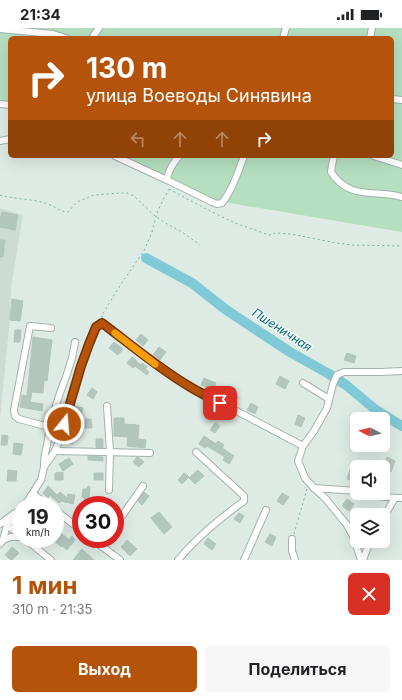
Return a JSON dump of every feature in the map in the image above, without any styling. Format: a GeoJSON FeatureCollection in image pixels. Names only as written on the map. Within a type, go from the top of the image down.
{"type":"FeatureCollection","features":[{"type":"Feature","properties":{"kind":"street"},"geometry":{"type":"LineString","coordinates":[[0,30],[53,34],[58,36],[59,28]]}},
{"type":"Feature","properties":{"kind":"street"},"geometry":{"type":"LineString","coordinates":[[119,158],[217,204],[222,203],[233,185],[243,158]]}},
{"type":"Feature","properties":{"kind":"street"},"geometry":{"type":"LineString","coordinates":[[167,180],[168,172],[177,158]]}},
{"type":"Feature","properties":{"kind":"street"},"geometry":{"type":"LineString","coordinates":[[334,158],[331,172],[340,183],[346,187],[354,191],[402,197]]}},
{"type":"Feature","properties":{"kind":"street"},"geometry":{"type":"LineString","coordinates":[[380,158],[402,165]]}},
{"type":"Feature","properties":{"kind":"street"},"geometry":{"type":"LineString","coordinates":[[44,468],[55,451],[62,432],[89,344],[96,327],[102,323],[147,358],[189,386],[304,446]]}},
{"type":"Feature","properties":{"kind":"street"},"geometry":{"type":"LineString","coordinates":[[49,427],[19,419],[15,416],[14,410],[30,326],[50,328]]}},
{"type":"Feature","properties":{"kind":"street"},"geometry":{"type":"LineString","coordinates":[[36,496],[33,494],[41,480],[44,468],[44,460],[50,436],[49,427],[70,364],[75,342]]}},
{"type":"Feature","properties":{"kind":"street"},"geometry":{"type":"LineString","coordinates":[[362,560],[347,525],[325,498],[305,478],[298,461],[304,446],[314,432],[326,408],[337,376],[344,372],[402,371]]}},
{"type":"Feature","properties":{"kind":"street"},"geometry":{"type":"LineString","coordinates":[[303,383],[329,399]]}},
{"type":"Feature","properties":{"kind":"street"},"geometry":{"type":"LineString","coordinates":[[107,406],[110,452],[109,490]]}},
{"type":"Feature","properties":{"kind":"street"},"geometry":{"type":"LineString","coordinates":[[55,451],[150,453]]}},
{"type":"Feature","properties":{"kind":"street"},"geometry":{"type":"LineString","coordinates":[[178,560],[189,547],[220,518],[244,501],[244,496],[196,452]]}},
{"type":"Feature","properties":{"kind":"street"},"geometry":{"type":"LineString","coordinates":[[124,513],[143,486]]}},
{"type":"Feature","properties":{"kind":"street"},"geometry":{"type":"LineString","coordinates":[[314,488],[350,491]]}},
{"type":"Feature","properties":{"kind":"street"},"geometry":{"type":"LineString","coordinates":[[389,508],[395,498]]}},
{"type":"Feature","properties":{"kind":"street"},"geometry":{"type":"LineString","coordinates":[[390,499],[402,498]]}},
{"type":"Feature","properties":{"kind":"street"},"geometry":{"type":"LineString","coordinates":[[244,560],[266,510]]}},
{"type":"Feature","properties":{"kind":"street"},"geometry":{"type":"LineString","coordinates":[[0,524],[12,515]]}},
{"type":"Feature","properties":{"kind":"street"},"geometry":{"type":"LineString","coordinates":[[64,517],[72,523]]}},
{"type":"Feature","properties":{"kind":"street"},"geometry":{"type":"LineString","coordinates":[[1,542],[7,525],[12,519]]}},
{"type":"Feature","properties":{"kind":"street"},"geometry":{"type":"LineString","coordinates":[[7,525],[12,529]]}},
{"type":"Feature","properties":{"kind":"street"},"geometry":{"type":"LineString","coordinates":[[1,542],[12,537]]}},
{"type":"Feature","properties":{"kind":"street"},"geometry":{"type":"LineString","coordinates":[[292,539],[292,551],[295,560]]}},
{"type":"Feature","properties":{"kind":"street"},"geometry":{"type":"LineString","coordinates":[[36,548],[51,560]]}},
{"type":"Feature","properties":{"kind":"street"},"geometry":{"type":"LineString","coordinates":[[103,548],[120,560]]}},
{"type":"Feature","properties":{"kind":"street"},"geometry":{"type":"LineString","coordinates":[[362,560],[368,548]]}},
{"type":"Feature","properties":{"kind":"path"},"geometry":{"type":"LineString","coordinates":[[167,180],[170,189],[204,208],[235,223],[269,235],[275,233],[291,234],[352,245],[402,246]]}},
{"type":"Feature","properties":{"kind":"path"},"geometry":{"type":"LineString","coordinates":[[102,323],[102,315],[144,251],[162,202],[170,189]]}},
{"type":"Feature","properties":{"kind":"path"},"geometry":{"type":"LineString","coordinates":[[0,194],[14,198],[35,200],[68,212],[81,199],[94,195],[127,193],[134,196],[156,217],[182,232],[200,245]]}},
{"type":"Feature","properties":{"kind":"path"},"geometry":{"type":"LineString","coordinates":[[292,539],[309,482]]}},
{"type":"Feature","properties":{"kind":"shaded area"},"geometry":{"type":"Polygon","coordinates":[[[0,208],[23,215],[11,288],[10,318],[0,419],[0,208]]]}},
{"type":"Feature","properties":{"kind":"green space"},"geometry":{"type":"Polygon","coordinates":[[[0,28],[402,28],[402,232],[212,200],[123,158],[394,158],[394,36],[8,36],[8,103],[0,100],[0,28]]]}},
{"type":"Feature","properties":{"kind":"building"},"geometry":{"type":"Polygon","coordinates":[[[2,212],[18,215],[15,230],[0,227],[2,212]]]}},
{"type":"Feature","properties":{"kind":"building"},"geometry":{"type":"Polygon","coordinates":[[[0,240],[5,240],[3,257],[0,257],[0,240]]]}},
{"type":"Feature","properties":{"kind":"building"},"geometry":{"type":"Polygon","coordinates":[[[12,299],[23,301],[20,321],[10,320],[12,299]]]}},
{"type":"Feature","properties":{"kind":"building"},"geometry":{"type":"Polygon","coordinates":[[[15,330],[21,330],[20,342],[14,342],[15,330]]]}},
{"type":"Feature","properties":{"kind":"building"},"geometry":{"type":"Polygon","coordinates":[[[141,334],[148,340],[143,346],[136,340],[141,334]]]}},
{"type":"Feature","properties":{"kind":"building"},"geometry":{"type":"Polygon","coordinates":[[[33,337],[52,340],[47,381],[44,380],[43,393],[32,392],[30,402],[43,404],[42,411],[20,407],[22,395],[27,396],[33,337]]]}},
{"type":"Feature","properties":{"kind":"building"},"geometry":{"type":"Polygon","coordinates":[[[114,342],[123,349],[118,355],[109,348],[114,342]]]}},
{"type":"Feature","properties":{"kind":"building"},"geometry":{"type":"Polygon","coordinates":[[[159,347],[166,352],[160,360],[153,355],[159,347]]]}},
{"type":"Feature","properties":{"kind":"building"},"geometry":{"type":"Polygon","coordinates":[[[347,353],[356,356],[354,363],[344,360],[347,353]]]}},
{"type":"Feature","properties":{"kind":"building"},"geometry":{"type":"Polygon","coordinates":[[[132,357],[141,365],[142,363],[147,367],[145,369],[149,372],[147,375],[135,366],[133,368],[127,363],[132,357]]]}},
{"type":"Feature","properties":{"kind":"building"},"geometry":{"type":"Polygon","coordinates":[[[280,376],[289,381],[285,389],[276,384],[280,376]]]}},
{"type":"Feature","properties":{"kind":"building"},"geometry":{"type":"Polygon","coordinates":[[[204,378],[216,383],[213,390],[201,385],[204,378]]]}},
{"type":"Feature","properties":{"kind":"building"},"geometry":{"type":"Polygon","coordinates":[[[92,388],[97,392],[93,399],[87,395],[92,388]]]}},
{"type":"Feature","properties":{"kind":"building"},"geometry":{"type":"Polygon","coordinates":[[[231,393],[238,397],[235,404],[227,400],[231,393]]]}},
{"type":"Feature","properties":{"kind":"building"},"geometry":{"type":"Polygon","coordinates":[[[251,403],[258,407],[255,414],[247,410],[251,403]]]}},
{"type":"Feature","properties":{"kind":"building"},"geometry":{"type":"Polygon","coordinates":[[[74,406],[83,408],[81,415],[73,413],[74,406]]]}},
{"type":"Feature","properties":{"kind":"building"},"geometry":{"type":"Polygon","coordinates":[[[298,415],[305,418],[301,427],[295,424],[298,415]]]}},
{"type":"Feature","properties":{"kind":"building"},"geometry":{"type":"Polygon","coordinates":[[[114,418],[124,418],[124,424],[139,425],[138,439],[146,440],[145,448],[127,446],[128,437],[114,436],[114,418]]]}},
{"type":"Feature","properties":{"kind":"building"},"geometry":{"type":"Polygon","coordinates":[[[85,419],[91,419],[92,428],[85,428],[85,419]]]}},
{"type":"Feature","properties":{"kind":"building"},"geometry":{"type":"Polygon","coordinates":[[[215,423],[220,426],[215,433],[210,430],[215,423]]]}},
{"type":"Feature","properties":{"kind":"building"},"geometry":{"type":"Polygon","coordinates":[[[67,431],[76,435],[72,444],[64,441],[67,431]]]}},
{"type":"Feature","properties":{"kind":"building"},"geometry":{"type":"Polygon","coordinates":[[[2,435],[8,436],[7,445],[1,445],[2,435]]]}},
{"type":"Feature","properties":{"kind":"building"},"geometry":{"type":"Polygon","coordinates":[[[204,436],[216,444],[218,441],[224,445],[222,448],[234,456],[229,464],[223,460],[225,457],[207,446],[205,448],[199,444],[204,436]]]}},
{"type":"Feature","properties":{"kind":"building"},"geometry":{"type":"Polygon","coordinates":[[[96,439],[103,439],[103,448],[96,447],[96,439]]]}},
{"type":"Feature","properties":{"kind":"building"},"geometry":{"type":"Polygon","coordinates":[[[14,443],[23,444],[21,455],[13,454],[14,443]]]}},
{"type":"Feature","properties":{"kind":"building"},"geometry":{"type":"Polygon","coordinates":[[[88,456],[103,457],[103,461],[88,460],[88,456]]]}},
{"type":"Feature","properties":{"kind":"building"},"geometry":{"type":"Polygon","coordinates":[[[137,457],[144,462],[139,467],[133,462],[137,457]]]}},
{"type":"Feature","properties":{"kind":"building"},"geometry":{"type":"Polygon","coordinates":[[[387,457],[395,461],[391,472],[390,460],[386,460],[387,457]]]}},
{"type":"Feature","properties":{"kind":"building"},"geometry":{"type":"Polygon","coordinates":[[[69,458],[73,464],[63,471],[59,464],[69,458]]]}},
{"type":"Feature","properties":{"kind":"building"},"geometry":{"type":"Polygon","coordinates":[[[8,470],[17,471],[16,481],[7,481],[8,470]]]}},
{"type":"Feature","properties":{"kind":"building"},"geometry":{"type":"Polygon","coordinates":[[[198,470],[204,476],[195,484],[189,478],[198,470]]]}},
{"type":"Feature","properties":{"kind":"building"},"geometry":{"type":"Polygon","coordinates":[[[350,470],[350,480],[347,479],[350,470]]]}},
{"type":"Feature","properties":{"kind":"building"},"geometry":{"type":"Polygon","coordinates":[[[63,472],[63,480],[55,480],[55,473],[63,472]]]}},
{"type":"Feature","properties":{"kind":"building"},"geometry":{"type":"Polygon","coordinates":[[[94,473],[103,473],[103,480],[94,480],[94,473]]]}},
{"type":"Feature","properties":{"kind":"building"},"geometry":{"type":"Polygon","coordinates":[[[184,473],[189,477],[182,484],[178,480],[184,473]]]}},
{"type":"Feature","properties":{"kind":"building"},"geometry":{"type":"Polygon","coordinates":[[[48,486],[57,495],[60,492],[67,498],[68,494],[75,495],[72,496],[72,504],[64,502],[64,496],[46,496],[43,493],[48,486]]]}},
{"type":"Feature","properties":{"kind":"building"},"geometry":{"type":"Polygon","coordinates":[[[88,486],[90,487],[89,496],[82,496],[83,489],[87,489],[88,486]]]}},
{"type":"Feature","properties":{"kind":"building"},"geometry":{"type":"Polygon","coordinates":[[[144,492],[149,496],[142,505],[138,501],[144,492]]]}},
{"type":"Feature","properties":{"kind":"building"},"geometry":{"type":"Polygon","coordinates":[[[282,493],[289,497],[283,505],[277,501],[282,493]]]}},
{"type":"Feature","properties":{"kind":"building"},"geometry":{"type":"Polygon","coordinates":[[[347,499],[354,504],[349,511],[342,506],[347,499]]]}},
{"type":"Feature","properties":{"kind":"building"},"geometry":{"type":"Polygon","coordinates":[[[159,512],[172,527],[164,534],[151,518],[159,512]]]}},
{"type":"Feature","properties":{"kind":"building"},"geometry":{"type":"Polygon","coordinates":[[[239,513],[244,516],[240,523],[234,519],[239,513]]]}},
{"type":"Feature","properties":{"kind":"building"},"geometry":{"type":"Polygon","coordinates":[[[270,534],[276,537],[272,546],[265,542],[270,534]]]}},
{"type":"Feature","properties":{"kind":"building"},"geometry":{"type":"Polygon","coordinates":[[[64,536],[69,540],[72,536],[72,544],[67,550],[64,548],[64,536]]]}},
{"type":"Feature","properties":{"kind":"building"},"geometry":{"type":"Polygon","coordinates":[[[208,538],[216,544],[212,550],[204,544],[208,538]]]}},
{"type":"Feature","properties":{"kind":"building"},"geometry":{"type":"Polygon","coordinates":[[[127,540],[137,549],[130,556],[122,548],[124,548],[124,544],[127,540]]]}},
{"type":"Feature","properties":{"kind":"building"},"geometry":{"type":"Polygon","coordinates":[[[12,547],[19,553],[12,560],[5,555],[12,547]]]}},
{"type":"Feature","properties":{"kind":"building"},"geometry":{"type":"Polygon","coordinates":[[[82,549],[94,560],[73,560],[82,549]]]}},
{"type":"Feature","properties":{"kind":"waterway","name":"Пшеничная"},"geometry":{"type":"LineString","coordinates":[[146,258],[192,283],[225,309],[290,352],[346,385],[376,410],[402,426]]}},
{"type":"Feature","properties":{"kind":"slow traffic"},"geometry":{"type":"LineString","coordinates":[[115,333],[155,364]]}},
{"type":"Feature","properties":{"kind":"route"},"geometry":{"type":"LineString","coordinates":[[64,424],[89,344],[96,327],[102,323],[147,358],[175,377],[220,403]]}}]}
